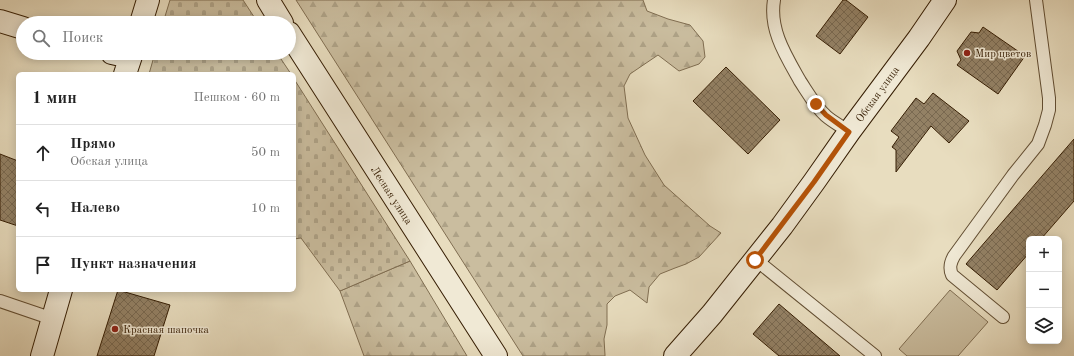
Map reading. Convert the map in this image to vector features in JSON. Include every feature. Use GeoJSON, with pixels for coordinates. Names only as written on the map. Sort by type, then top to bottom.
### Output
{"type":"FeatureCollection","features":[{"type":"Feature","properties":{"kind":"street"},"geometry":{"type":"LineString","coordinates":[[143,16],[148,0]]}},
{"type":"Feature","properties":{"kind":"street"},"geometry":{"type":"LineString","coordinates":[[268,0],[278,16]]}},
{"type":"Feature","properties":{"kind":"street","name":"Обская улица"},"geometry":{"type":"LineString","coordinates":[[676,356],[755,260],[814,182],[945,0]]}},
{"type":"Feature","properties":{"kind":"street"},"geometry":{"type":"LineString","coordinates":[[0,21],[16,26]]}},
{"type":"Feature","properties":{"kind":"street","name":"Лесная улица"},"geometry":{"type":"LineString","coordinates":[[296,44],[496,356]]}},
{"type":"Feature","properties":{"kind":"street"},"geometry":{"type":"LineString","coordinates":[[42,356],[60,292]]}},
{"type":"Feature","properties":{"kind":"lane"},"geometry":{"type":"LineString","coordinates":[[774,0],[774,22],[779,40],[786,56],[816,104],[826,115],[849,132]]}},
{"type":"Feature","properties":{"kind":"lane"},"geometry":{"type":"LineString","coordinates":[[1003,318],[952,275],[950,265],[954,256],[1013,175],[1038,144],[1045,125],[1049,98],[1036,0]]}},
{"type":"Feature","properties":{"kind":"lane"},"geometry":{"type":"LineString","coordinates":[[755,260],[875,356]]}},
{"type":"Feature","properties":{"kind":"lane"},"geometry":{"type":"LineString","coordinates":[[0,301],[53,319]]}},
{"type":"Feature","properties":{"kind":"green space"},"geometry":{"type":"Polygon","coordinates":[[[170,0],[243,0],[253,16],[165,16],[170,0]]]}},
{"type":"Feature","properties":{"kind":"green space"},"geometry":{"type":"Polygon","coordinates":[[[296,0],[643,0],[647,11],[690,25],[703,41],[705,57],[699,64],[679,71],[658,55],[630,74],[624,86],[628,118],[645,155],[664,185],[710,226],[721,233],[699,257],[686,264],[660,274],[649,287],[647,303],[630,290],[615,296],[607,304],[607,325],[604,339],[605,356],[523,356],[296,0]]]}},
{"type":"Feature","properties":{"kind":"green space"},"geometry":{"type":"Polygon","coordinates":[[[153,60],[282,60],[290,72],[150,72],[153,60]]]}},
{"type":"Feature","properties":{"kind":"green space"},"geometry":{"type":"Polygon","coordinates":[[[296,82],[410,261],[340,291],[301,238],[296,239],[296,82]]]}},
{"type":"Feature","properties":{"kind":"green space"},"geometry":{"type":"Polygon","coordinates":[[[410,261],[467,356],[364,356],[340,291],[410,261]]]}},
{"type":"Feature","properties":{"kind":"green space"},"geometry":{"type":"Polygon","coordinates":[[[950,290],[988,322],[958,356],[907,356],[899,349],[950,290]]]}},
{"type":"Feature","properties":{"kind":"building"},"geometry":{"type":"Polygon","coordinates":[[[843,0],[846,0],[868,17],[840,54],[816,36],[843,0]]]}},
{"type":"Feature","properties":{"kind":"building"},"geometry":{"type":"Polygon","coordinates":[[[983,27],[1025,56],[998,94],[957,65],[961,60],[957,51],[971,32],[979,33],[983,27]]]}},
{"type":"Feature","properties":{"kind":"building"},"geometry":{"type":"Polygon","coordinates":[[[726,67],[780,120],[748,154],[693,101],[726,67]]]}},
{"type":"Feature","properties":{"kind":"building"},"geometry":{"type":"Polygon","coordinates":[[[933,93],[969,121],[949,143],[931,126],[896,172],[896,150],[892,147],[899,137],[891,131],[916,98],[924,104],[933,93]]]}},
{"type":"Feature","properties":{"kind":"building"},"geometry":{"type":"Polygon","coordinates":[[[1074,139],[1074,201],[1044,236],[1026,236],[1026,256],[997,290],[966,264],[1074,139]]]}},
{"type":"Feature","properties":{"kind":"building"},"geometry":{"type":"Polygon","coordinates":[[[0,154],[16,160],[16,225],[0,220],[0,154]]]}},
{"type":"Feature","properties":{"kind":"building"},"geometry":{"type":"Polygon","coordinates":[[[117,292],[125,292],[170,305],[154,356],[97,356],[117,292]]]}},
{"type":"Feature","properties":{"kind":"building"},"geometry":{"type":"Polygon","coordinates":[[[779,304],[840,356],[779,356],[753,334],[779,304]]]}},
{"type":"Feature","properties":{"kind":"place","name":"Мир цветов"},"geometry":{"type":"Point","coordinates":[967,53]}},
{"type":"Feature","properties":{"kind":"place","name":"Красная шапочка"},"geometry":{"type":"Point","coordinates":[115,329]}},
{"type":"Feature","properties":{"kind":"route"},"geometry":{"type":"LineString","coordinates":[[755,260],[782,226],[849,132],[826,115],[816,104]]}}]}
